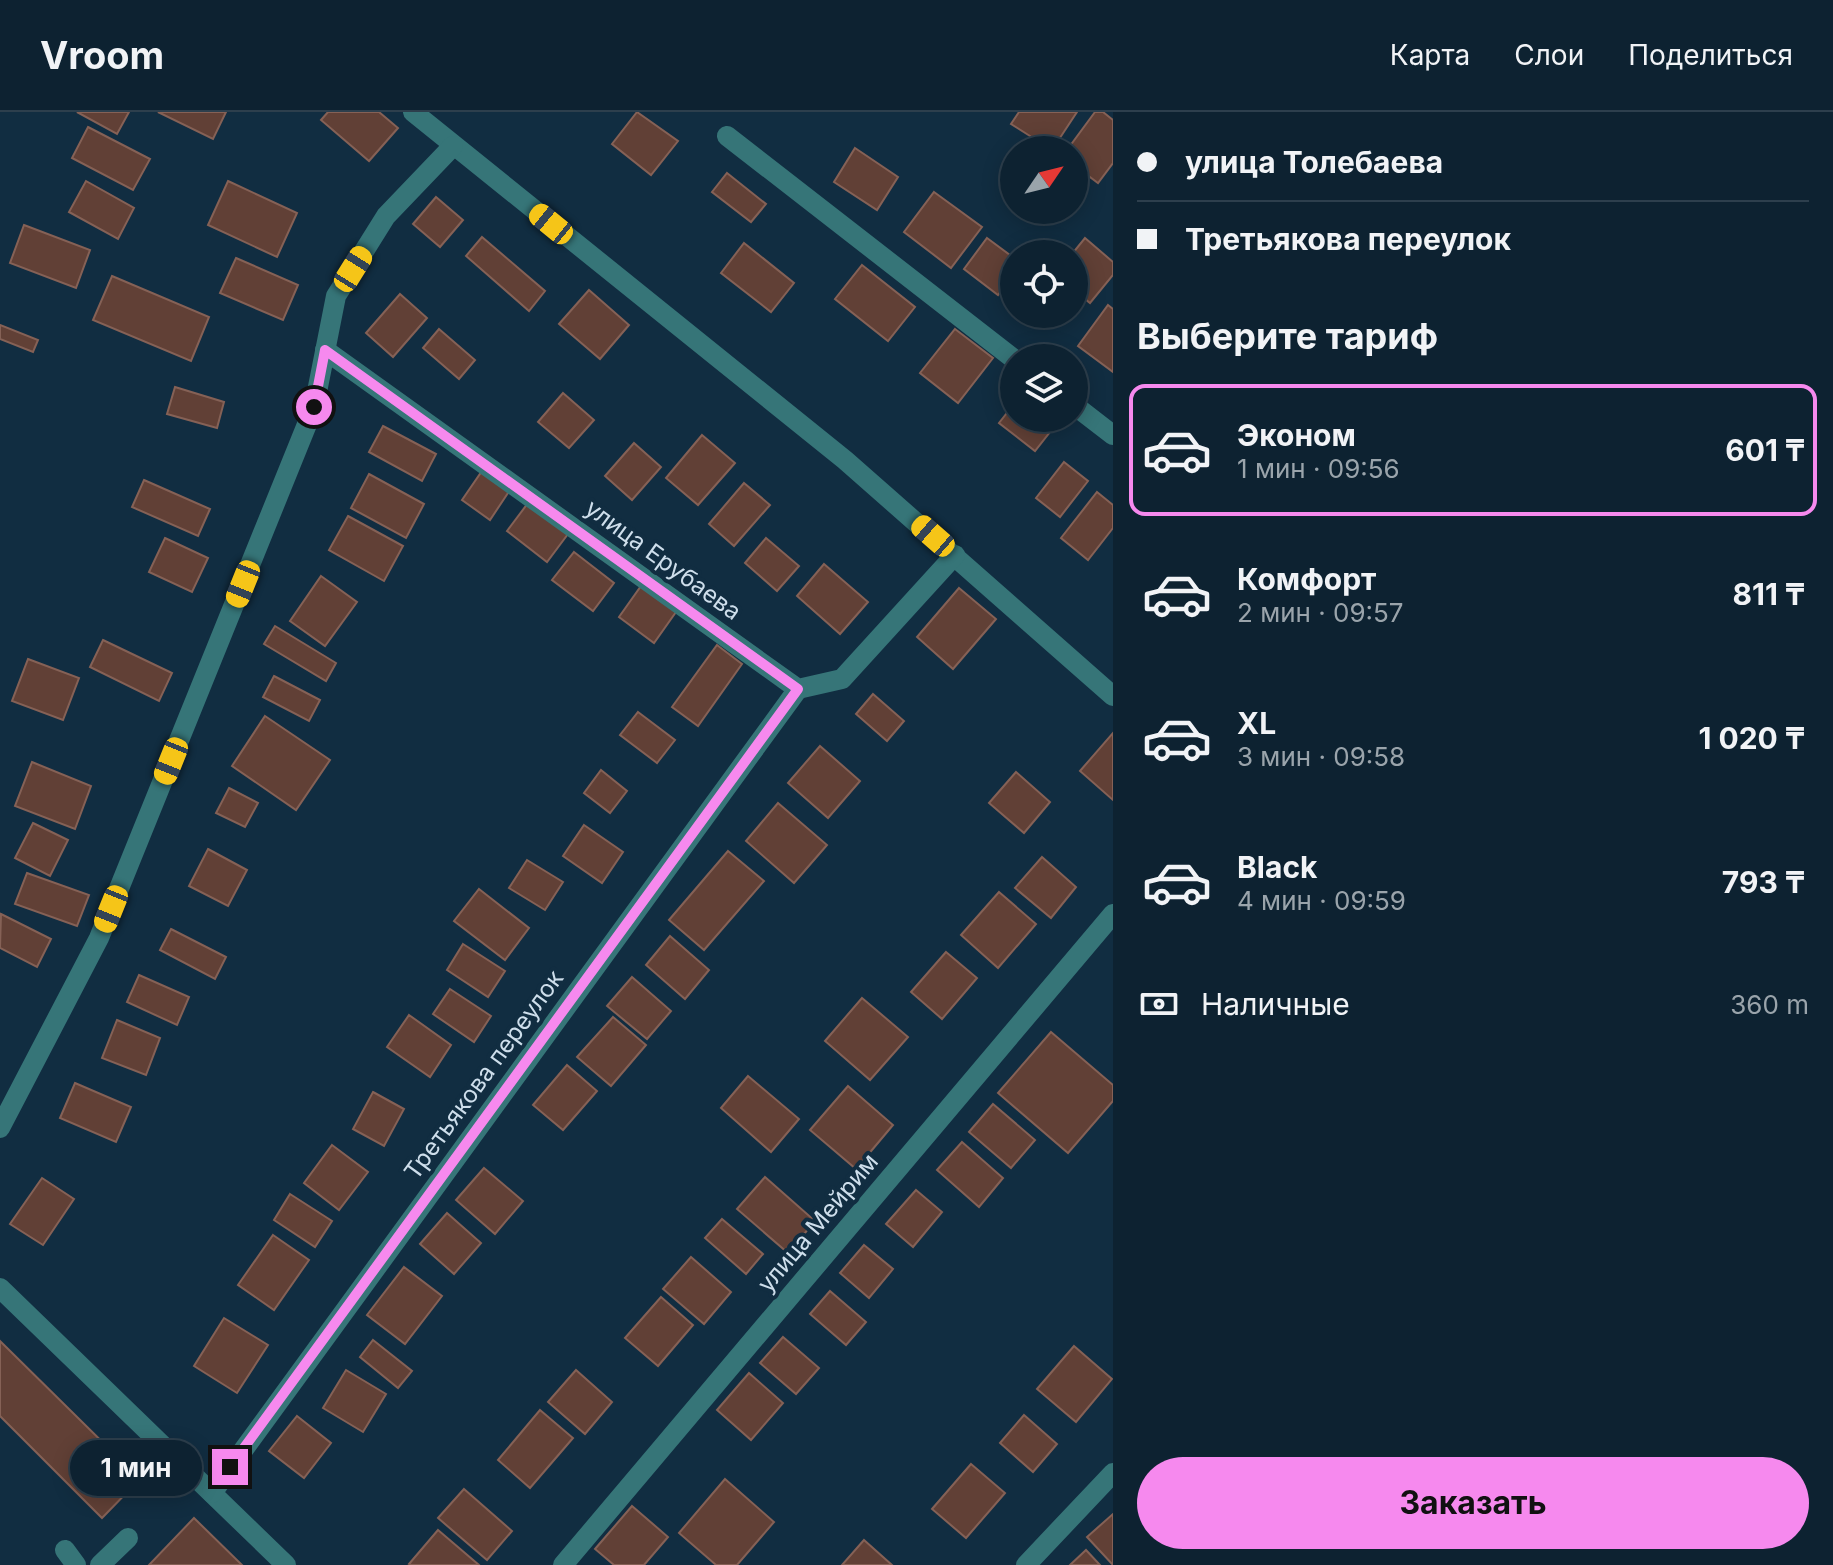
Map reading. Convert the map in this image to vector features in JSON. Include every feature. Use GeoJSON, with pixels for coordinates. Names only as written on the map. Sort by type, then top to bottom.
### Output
{"type":"FeatureCollection","features":[{"type":"Feature","properties":{"kind":"street"},"geometry":{"type":"LineString","coordinates":[[413,112],[845,460],[1113,696]]}},
{"type":"Feature","properties":{"kind":"street"},"geometry":{"type":"LineString","coordinates":[[727,136],[1000,348]]}},
{"type":"Feature","properties":{"kind":"street"},"geometry":{"type":"LineString","coordinates":[[0,1128],[99,938],[314,407],[336,296],[386,216],[453,146]]}},
{"type":"Feature","properties":{"kind":"street","name":"улица Ерубаева"},"geometry":{"type":"LineString","coordinates":[[325,350],[798,689]]}},
{"type":"Feature","properties":{"kind":"street"},"geometry":{"type":"LineString","coordinates":[[1088,416],[1113,435]]}},
{"type":"Feature","properties":{"kind":"street"},"geometry":{"type":"LineString","coordinates":[[798,689],[842,679],[955,555]]}},
{"type":"Feature","properties":{"kind":"street","name":"Третьякова переулок"},"geometry":{"type":"LineString","coordinates":[[212,1493],[798,689]]}},
{"type":"Feature","properties":{"kind":"street","name":"улица Мейрим"},"geometry":{"type":"LineString","coordinates":[[563,1565],[1113,914]]}},
{"type":"Feature","properties":{"kind":"street"},"geometry":{"type":"LineString","coordinates":[[0,1288],[286,1565]]}},
{"type":"Feature","properties":{"kind":"street"},"geometry":{"type":"LineString","coordinates":[[1026,1565],[1113,1473]]}},
{"type":"Feature","properties":{"kind":"street"},"geometry":{"type":"LineString","coordinates":[[100,1565],[128,1538]]}},
{"type":"Feature","properties":{"kind":"building"},"geometry":{"type":"Polygon","coordinates":[[[77,112],[129,112],[117,134],[77,112]]]}},
{"type":"Feature","properties":{"kind":"building"},"geometry":{"type":"Polygon","coordinates":[[[158,112],[226,112],[213,139],[158,112]]]}},
{"type":"Feature","properties":{"kind":"building"},"geometry":{"type":"Polygon","coordinates":[[[328,112],[379,112],[398,128],[369,161],[321,120],[328,112]]]}},
{"type":"Feature","properties":{"kind":"building"},"geometry":{"type":"Polygon","coordinates":[[[637,112],[678,141],[651,175],[612,144],[637,112]]]}},
{"type":"Feature","properties":{"kind":"building"},"geometry":{"type":"Polygon","coordinates":[[[1019,112],[1077,112],[1061,136],[1030,136],[1011,124],[1019,112]]]}},
{"type":"Feature","properties":{"kind":"building"},"geometry":{"type":"Polygon","coordinates":[[[1095,112],[1103,112],[1113,120],[1113,163],[1098,183],[1088,176],[1088,136],[1077,136],[1095,112]]]}},
{"type":"Feature","properties":{"kind":"building"},"geometry":{"type":"Polygon","coordinates":[[[88,127],[150,159],[133,190],[72,158],[88,127]]]}},
{"type":"Feature","properties":{"kind":"building"},"geometry":{"type":"Polygon","coordinates":[[[855,148],[898,177],[877,210],[834,182],[855,148]]]}},
{"type":"Feature","properties":{"kind":"building"},"geometry":{"type":"Polygon","coordinates":[[[727,173],[766,204],[751,222],[712,192],[727,173]]]}},
{"type":"Feature","properties":{"kind":"building"},"geometry":{"type":"Polygon","coordinates":[[[86,181],[134,208],[118,239],[69,212],[86,181]]]}},
{"type":"Feature","properties":{"kind":"building"},"geometry":{"type":"Polygon","coordinates":[[[228,181],[297,213],[277,257],[208,225],[228,181]]]}},
{"type":"Feature","properties":{"kind":"building"},"geometry":{"type":"Polygon","coordinates":[[[934,192],[982,227],[951,268],[904,232],[934,192]]]}},
{"type":"Feature","properties":{"kind":"building"},"geometry":{"type":"Polygon","coordinates":[[[436,197],[463,220],[440,247],[413,224],[436,197]]]}},
{"type":"Feature","properties":{"kind":"building"},"geometry":{"type":"Polygon","coordinates":[[[24,225],[90,250],[76,288],[10,263],[24,225]]]}},
{"type":"Feature","properties":{"kind":"building"},"geometry":{"type":"Polygon","coordinates":[[[482,237],[545,291],[529,311],[466,256],[482,237]]]}},
{"type":"Feature","properties":{"kind":"building"},"geometry":{"type":"Polygon","coordinates":[[[987,238],[1000,248],[1000,292],[998,295],[964,269],[987,238]]]}},
{"type":"Feature","properties":{"kind":"building"},"geometry":{"type":"Polygon","coordinates":[[[1088,241],[1113,262],[1113,275],[1090,303],[1088,241]]]}},
{"type":"Feature","properties":{"kind":"building"},"geometry":{"type":"Polygon","coordinates":[[[744,243],[794,283],[771,312],[721,273],[744,243]]]}},
{"type":"Feature","properties":{"kind":"building"},"geometry":{"type":"Polygon","coordinates":[[[236,258],[298,285],[283,320],[220,293],[236,258]]]}},
{"type":"Feature","properties":{"kind":"building"},"geometry":{"type":"Polygon","coordinates":[[[862,265],[915,307],[888,341],[835,299],[862,265]]]}},
{"type":"Feature","properties":{"kind":"building"},"geometry":{"type":"Polygon","coordinates":[[[112,276],[209,317],[191,361],[93,320],[112,276]]]}},
{"type":"Feature","properties":{"kind":"building"},"geometry":{"type":"Polygon","coordinates":[[[589,290],[629,325],[600,359],[559,324],[589,290]]]}},
{"type":"Feature","properties":{"kind":"building"},"geometry":{"type":"Polygon","coordinates":[[[400,294],[427,318],[393,357],[366,333],[400,294]]]}},
{"type":"Feature","properties":{"kind":"building"},"geometry":{"type":"Polygon","coordinates":[[[1108,305],[1113,309],[1113,372],[1088,353],[1088,344],[1079,344],[1108,305]]]}},
{"type":"Feature","properties":{"kind":"building"},"geometry":{"type":"Polygon","coordinates":[[[0,325],[38,340],[33,352],[0,339],[0,325]]]}},
{"type":"Feature","properties":{"kind":"building"},"geometry":{"type":"Polygon","coordinates":[[[439,329],[475,360],[459,379],[423,348],[439,329]]]}},
{"type":"Feature","properties":{"kind":"building"},"geometry":{"type":"Polygon","coordinates":[[[955,329],[993,358],[958,403],[920,373],[955,329]]]}},
{"type":"Feature","properties":{"kind":"building"},"geometry":{"type":"Polygon","coordinates":[[[175,387],[224,402],[217,428],[167,414],[175,387]]]}},
{"type":"Feature","properties":{"kind":"building"},"geometry":{"type":"Polygon","coordinates":[[[563,393],[594,420],[569,448],[538,422],[563,393]]]}},
{"type":"Feature","properties":{"kind":"building"},"geometry":{"type":"Polygon","coordinates":[[[383,426],[436,454],[422,481],[369,452],[383,426]]]}},
{"type":"Feature","properties":{"kind":"building"},"geometry":{"type":"Polygon","coordinates":[[[1011,432],[1050,432],[1035,451],[1011,432]]]}},
{"type":"Feature","properties":{"kind":"building"},"geometry":{"type":"Polygon","coordinates":[[[702,435],[735,463],[698,505],[666,478],[702,435]]]}},
{"type":"Feature","properties":{"kind":"building"},"geometry":{"type":"Polygon","coordinates":[[[634,443],[661,467],[632,500],[605,476],[634,443]]]}},
{"type":"Feature","properties":{"kind":"building"},"geometry":{"type":"Polygon","coordinates":[[[1064,462],[1088,481],[1060,517],[1036,498],[1064,462]]]}},
{"type":"Feature","properties":{"kind":"building"},"geometry":{"type":"Polygon","coordinates":[[[482,471],[510,490],[490,520],[462,500],[482,471]]]}},
{"type":"Feature","properties":{"kind":"building"},"geometry":{"type":"Polygon","coordinates":[[[369,474],[424,504],[406,538],[351,508],[369,474]]]}},
{"type":"Feature","properties":{"kind":"building"},"geometry":{"type":"Polygon","coordinates":[[[144,480],[210,509],[198,536],[132,507],[144,480]]]}},
{"type":"Feature","properties":{"kind":"building"},"geometry":{"type":"Polygon","coordinates":[[[744,483],[770,505],[734,546],[709,524],[744,483]]]}},
{"type":"Feature","properties":{"kind":"building"},"geometry":{"type":"Polygon","coordinates":[[[1097,492],[1113,505],[1113,528],[1088,560],[1061,538],[1097,492]]]}},
{"type":"Feature","properties":{"kind":"building"},"geometry":{"type":"Polygon","coordinates":[[[528,503],[568,534],[547,562],[507,531],[528,503]]]}},
{"type":"Feature","properties":{"kind":"building"},"geometry":{"type":"Polygon","coordinates":[[[348,516],[403,546],[384,581],[329,550],[348,516]]]}},
{"type":"Feature","properties":{"kind":"building"},"geometry":{"type":"Polygon","coordinates":[[[165,538],[208,558],[192,592],[149,572],[165,538]]]}},
{"type":"Feature","properties":{"kind":"building"},"geometry":{"type":"Polygon","coordinates":[[[766,538],[799,566],[777,591],[745,563],[766,538]]]}},
{"type":"Feature","properties":{"kind":"building"},"geometry":{"type":"Polygon","coordinates":[[[574,552],[614,583],[593,611],[552,580],[574,552]]]}},
{"type":"Feature","properties":{"kind":"building"},"geometry":{"type":"Polygon","coordinates":[[[824,564],[868,602],[840,634],[797,596],[824,564]]]}},
{"type":"Feature","properties":{"kind":"building"},"geometry":{"type":"Polygon","coordinates":[[[321,576],[357,602],[325,646],[290,621],[321,576]]]}},
{"type":"Feature","properties":{"kind":"building"},"geometry":{"type":"Polygon","coordinates":[[[641,586],[676,612],[654,643],[619,617],[641,586]]]}},
{"type":"Feature","properties":{"kind":"building"},"geometry":{"type":"Polygon","coordinates":[[[959,588],[996,619],[953,669],[917,637],[959,588]]]}},
{"type":"Feature","properties":{"kind":"building"},"geometry":{"type":"Polygon","coordinates":[[[275,626],[336,663],[326,681],[264,644],[275,626]]]}},
{"type":"Feature","properties":{"kind":"building"},"geometry":{"type":"Polygon","coordinates":[[[103,640],[172,673],[159,701],[90,667],[103,640]]]}},
{"type":"Feature","properties":{"kind":"building"},"geometry":{"type":"Polygon","coordinates":[[[717,645],[742,664],[698,726],[672,707],[717,645]]]}},
{"type":"Feature","properties":{"kind":"building"},"geometry":{"type":"Polygon","coordinates":[[[28,659],[79,678],[63,720],[12,701],[28,659]]]}},
{"type":"Feature","properties":{"kind":"building"},"geometry":{"type":"Polygon","coordinates":[[[274,676],[320,700],[309,721],[263,697],[274,676]]]}},
{"type":"Feature","properties":{"kind":"building"},"geometry":{"type":"Polygon","coordinates":[[[873,694],[904,721],[887,741],[856,714],[873,694]]]}},
{"type":"Feature","properties":{"kind":"building"},"geometry":{"type":"Polygon","coordinates":[[[638,712],[675,740],[657,763],[620,735],[638,712]]]}},
{"type":"Feature","properties":{"kind":"building"},"geometry":{"type":"Polygon","coordinates":[[[265,716],[330,760],[296,810],[232,766],[265,716]]]}},
{"type":"Feature","properties":{"kind":"building"},"geometry":{"type":"Polygon","coordinates":[[[1113,733],[1113,800],[1080,771],[1113,733]]]}},
{"type":"Feature","properties":{"kind":"building"},"geometry":{"type":"Polygon","coordinates":[[[820,746],[860,781],[828,818],[788,783],[820,746]]]}},
{"type":"Feature","properties":{"kind":"building"},"geometry":{"type":"Polygon","coordinates":[[[32,762],[91,786],[75,829],[15,806],[32,762]]]}},
{"type":"Feature","properties":{"kind":"building"},"geometry":{"type":"Polygon","coordinates":[[[601,770],[627,791],[610,813],[584,793],[601,770]]]}},
{"type":"Feature","properties":{"kind":"building"},"geometry":{"type":"Polygon","coordinates":[[[1016,772],[1050,802],[1024,833],[989,803],[1016,772]]]}},
{"type":"Feature","properties":{"kind":"building"},"geometry":{"type":"Polygon","coordinates":[[[229,788],[258,803],[245,827],[216,813],[229,788]]]}},
{"type":"Feature","properties":{"kind":"building"},"geometry":{"type":"Polygon","coordinates":[[[778,803],[827,845],[794,883],[746,841],[778,803]]]}},
{"type":"Feature","properties":{"kind":"building"},"geometry":{"type":"Polygon","coordinates":[[[33,823],[68,840],[50,876],[15,858],[33,823]]]}},
{"type":"Feature","properties":{"kind":"building"},"geometry":{"type":"Polygon","coordinates":[[[584,825],[623,852],[602,883],[563,856],[584,825]]]}},
{"type":"Feature","properties":{"kind":"building"},"geometry":{"type":"Polygon","coordinates":[[[208,849],[247,870],[228,906],[189,886],[208,849]]]}},
{"type":"Feature","properties":{"kind":"building"},"geometry":{"type":"Polygon","coordinates":[[[728,851],[764,881],[704,950],[669,920],[728,851]]]}},
{"type":"Feature","properties":{"kind":"building"},"geometry":{"type":"Polygon","coordinates":[[[1042,857],[1076,887],[1051,918],[1015,888],[1042,857]]]}},
{"type":"Feature","properties":{"kind":"building"},"geometry":{"type":"Polygon","coordinates":[[[527,860],[563,882],[545,910],[509,888],[527,860]]]}},
{"type":"Feature","properties":{"kind":"building"},"geometry":{"type":"Polygon","coordinates":[[[27,873],[89,895],[77,926],[15,904],[27,873]]]}},
{"type":"Feature","properties":{"kind":"building"},"geometry":{"type":"Polygon","coordinates":[[[479,889],[529,928],[505,960],[454,921],[479,889]]]}},
{"type":"Feature","properties":{"kind":"building"},"geometry":{"type":"Polygon","coordinates":[[[999,892],[1036,924],[998,968],[961,935],[999,892]]]}},
{"type":"Feature","properties":{"kind":"building"},"geometry":{"type":"Polygon","coordinates":[[[1,914],[51,939],[37,967],[0,948],[1,914]]]}},
{"type":"Feature","properties":{"kind":"building"},"geometry":{"type":"Polygon","coordinates":[[[171,929],[226,957],[215,979],[160,950],[171,929]]]}},
{"type":"Feature","properties":{"kind":"building"},"geometry":{"type":"Polygon","coordinates":[[[670,936],[709,970],[685,999],[646,965],[670,936]]]}},
{"type":"Feature","properties":{"kind":"building"},"geometry":{"type":"Polygon","coordinates":[[[463,944],[505,971],[488,997],[447,970],[463,944]]]}},
{"type":"Feature","properties":{"kind":"building"},"geometry":{"type":"Polygon","coordinates":[[[946,952],[977,978],[942,1019],[911,992],[946,952]]]}},
{"type":"Feature","properties":{"kind":"building"},"geometry":{"type":"Polygon","coordinates":[[[139,975],[189,997],[177,1025],[127,1002],[139,975]]]}},
{"type":"Feature","properties":{"kind":"building"},"geometry":{"type":"Polygon","coordinates":[[[632,977],[671,1011],[647,1039],[607,1006],[632,977]]]}},
{"type":"Feature","properties":{"kind":"building"},"geometry":{"type":"Polygon","coordinates":[[[450,989],[491,1016],[474,1042],[433,1014],[450,989]]]}},
{"type":"Feature","properties":{"kind":"building"},"geometry":{"type":"Polygon","coordinates":[[[862,998],[908,1037],[870,1080],[825,1041],[862,998]]]}},
{"type":"Feature","properties":{"kind":"building"},"geometry":{"type":"Polygon","coordinates":[[[409,1015],[451,1045],[430,1077],[387,1047],[409,1015]]]}},
{"type":"Feature","properties":{"kind":"building"},"geometry":{"type":"Polygon","coordinates":[[[613,1017],[646,1045],[611,1086],[577,1057],[613,1017]]]}},
{"type":"Feature","properties":{"kind":"building"},"geometry":{"type":"Polygon","coordinates":[[[117,1020],[160,1038],[146,1075],[102,1058],[117,1020]]]}},
{"type":"Feature","properties":{"kind":"building"},"geometry":{"type":"Polygon","coordinates":[[[1051,1032],[1113,1085],[1113,1101],[1068,1153],[998,1093],[1051,1032]]]}},
{"type":"Feature","properties":{"kind":"building"},"geometry":{"type":"Polygon","coordinates":[[[567,1065],[597,1091],[563,1130],[533,1105],[567,1065]]]}},
{"type":"Feature","properties":{"kind":"building"},"geometry":{"type":"Polygon","coordinates":[[[748,1076],[799,1119],[771,1152],[721,1108],[748,1076]]]}},
{"type":"Feature","properties":{"kind":"building"},"geometry":{"type":"Polygon","coordinates":[[[75,1083],[131,1107],[116,1142],[60,1118],[75,1083]]]}},
{"type":"Feature","properties":{"kind":"building"},"geometry":{"type":"Polygon","coordinates":[[[848,1086],[893,1125],[856,1169],[810,1130],[848,1086]]]}},
{"type":"Feature","properties":{"kind":"building"},"geometry":{"type":"Polygon","coordinates":[[[373,1092],[404,1109],[384,1146],[353,1129],[373,1092]]]}},
{"type":"Feature","properties":{"kind":"building"},"geometry":{"type":"Polygon","coordinates":[[[993,1104],[1035,1140],[1011,1168],[969,1132],[993,1104]]]}},
{"type":"Feature","properties":{"kind":"building"},"geometry":{"type":"Polygon","coordinates":[[[962,1142],[1003,1178],[979,1207],[937,1170],[962,1142]]]}},
{"type":"Feature","properties":{"kind":"building"},"geometry":{"type":"Polygon","coordinates":[[[332,1145],[368,1172],[339,1210],[304,1183],[332,1145]]]}},
{"type":"Feature","properties":{"kind":"building"},"geometry":{"type":"Polygon","coordinates":[[[484,1168],[523,1201],[495,1234],[456,1200],[484,1168]]]}},
{"type":"Feature","properties":{"kind":"building"},"geometry":{"type":"Polygon","coordinates":[[[765,1177],[815,1221],[788,1253],[737,1209],[765,1177]]]}},
{"type":"Feature","properties":{"kind":"building"},"geometry":{"type":"Polygon","coordinates":[[[42,1178],[74,1199],[43,1245],[10,1224],[42,1178]]]}},
{"type":"Feature","properties":{"kind":"building"},"geometry":{"type":"Polygon","coordinates":[[[916,1190],[942,1212],[913,1247],[886,1224],[916,1190]]]}},
{"type":"Feature","properties":{"kind":"building"},"geometry":{"type":"Polygon","coordinates":[[[290,1194],[332,1221],[315,1247],[274,1220],[290,1194]]]}},
{"type":"Feature","properties":{"kind":"building"},"geometry":{"type":"Polygon","coordinates":[[[447,1213],[481,1243],[454,1274],[420,1244],[447,1213]]]}},
{"type":"Feature","properties":{"kind":"building"},"geometry":{"type":"Polygon","coordinates":[[[722,1219],[763,1254],[746,1274],[705,1238],[722,1219]]]}},
{"type":"Feature","properties":{"kind":"building"},"geometry":{"type":"Polygon","coordinates":[[[273,1235],[309,1260],[274,1310],[238,1285],[273,1235]]]}},
{"type":"Feature","properties":{"kind":"building"},"geometry":{"type":"Polygon","coordinates":[[[864,1245],[893,1269],[869,1298],[840,1273],[864,1245]]]}},
{"type":"Feature","properties":{"kind":"building"},"geometry":{"type":"Polygon","coordinates":[[[691,1257],[731,1292],[704,1324],[663,1289],[691,1257]]]}},
{"type":"Feature","properties":{"kind":"building"},"geometry":{"type":"Polygon","coordinates":[[[404,1267],[442,1296],[405,1344],[367,1315],[404,1267]]]}},
{"type":"Feature","properties":{"kind":"building"},"geometry":{"type":"Polygon","coordinates":[[[830,1291],[866,1322],[846,1345],[810,1314],[830,1291]]]}},
{"type":"Feature","properties":{"kind":"building"},"geometry":{"type":"Polygon","coordinates":[[[661,1297],[693,1325],[658,1366],[625,1338],[661,1297]]]}},
{"type":"Feature","properties":{"kind":"building"},"geometry":{"type":"Polygon","coordinates":[[[224,1318],[268,1345],[237,1393],[194,1366],[224,1318]]]}},
{"type":"Feature","properties":{"kind":"building"},"geometry":{"type":"Polygon","coordinates":[[[783,1337],[819,1368],[796,1394],[760,1363],[783,1337]]]}},
{"type":"Feature","properties":{"kind":"building"},"geometry":{"type":"Polygon","coordinates":[[[373,1340],[412,1371],[398,1388],[360,1357],[373,1340]]]}},
{"type":"Feature","properties":{"kind":"building"},"geometry":{"type":"Polygon","coordinates":[[[0,1341],[140,1479],[102,1518],[0,1416],[0,1341]]]}},
{"type":"Feature","properties":{"kind":"building"},"geometry":{"type":"Polygon","coordinates":[[[1074,1346],[1112,1379],[1076,1422],[1037,1389],[1074,1346]]]}},
{"type":"Feature","properties":{"kind":"building"},"geometry":{"type":"Polygon","coordinates":[[[346,1370],[386,1394],[363,1432],[323,1408],[346,1370]]]}},
{"type":"Feature","properties":{"kind":"building"},"geometry":{"type":"Polygon","coordinates":[[[576,1370],[612,1402],[585,1434],[548,1402],[576,1370]]]}},
{"type":"Feature","properties":{"kind":"building"},"geometry":{"type":"Polygon","coordinates":[[[749,1373],[783,1403],[751,1440],[717,1410],[749,1373]]]}},
{"type":"Feature","properties":{"kind":"building"},"geometry":{"type":"Polygon","coordinates":[[[540,1410],[573,1438],[530,1488],[498,1460],[540,1410]]]}},
{"type":"Feature","properties":{"kind":"building"},"geometry":{"type":"Polygon","coordinates":[[[1024,1415],[1057,1444],[1033,1472],[1000,1443],[1024,1415]]]}},
{"type":"Feature","properties":{"kind":"building"},"geometry":{"type":"Polygon","coordinates":[[[297,1416],[331,1443],[304,1478],[269,1451],[297,1416]]]}},
{"type":"Feature","properties":{"kind":"building"},"geometry":{"type":"Polygon","coordinates":[[[971,1464],[1005,1493],[966,1538],[932,1509],[971,1464]]]}},
{"type":"Feature","properties":{"kind":"building"},"geometry":{"type":"Polygon","coordinates":[[[725,1479],[774,1522],[737,1565],[716,1565],[679,1533],[725,1479]]]}},
{"type":"Feature","properties":{"kind":"building"},"geometry":{"type":"Polygon","coordinates":[[[464,1489],[512,1531],[487,1560],[438,1518],[464,1489]]]}},
{"type":"Feature","properties":{"kind":"building"},"geometry":{"type":"Polygon","coordinates":[[[632,1506],[668,1537],[644,1565],[614,1565],[595,1549],[632,1506]]]}},
{"type":"Feature","properties":{"kind":"building"},"geometry":{"type":"Polygon","coordinates":[[[1113,1514],[1113,1565],[1087,1537],[1113,1514]]]}},
{"type":"Feature","properties":{"kind":"building"},"geometry":{"type":"Polygon","coordinates":[[[194,1518],[242,1565],[149,1565],[194,1518]]]}},
{"type":"Feature","properties":{"kind":"building"},"geometry":{"type":"Polygon","coordinates":[[[438,1530],[479,1565],[409,1564],[438,1530]]]}},
{"type":"Feature","properties":{"kind":"building"},"geometry":{"type":"Polygon","coordinates":[[[864,1540],[892,1565],[842,1565],[864,1540]]]}},
{"type":"Feature","properties":{"kind":"building"},"geometry":{"type":"Polygon","coordinates":[[[1086,1550],[1100,1565],[1070,1565],[1086,1550]]]}},
{"type":"Feature","properties":{"kind":"route"},"geometry":{"type":"LineString","coordinates":[[230,1467],[798,689],[325,350],[314,407]]}}]}
